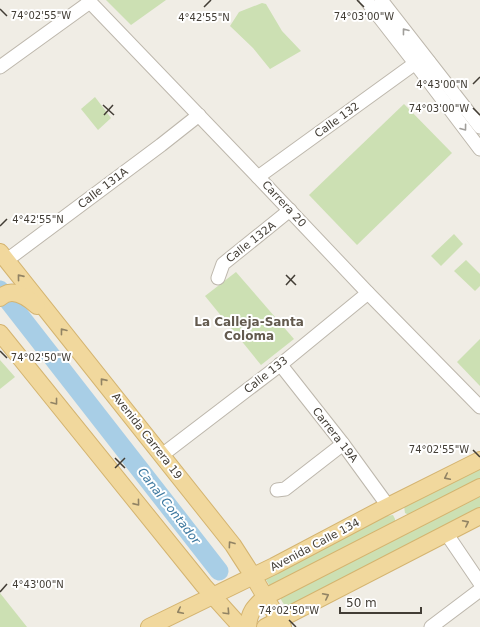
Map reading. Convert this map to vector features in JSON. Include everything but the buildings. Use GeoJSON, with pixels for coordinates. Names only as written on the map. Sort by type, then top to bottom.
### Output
{"type":"FeatureCollection","features":[{"type":"Feature","properties":{"kind":"main road","name":"Avenida Carrera 19"},"geometry":{"type":"LineString","coordinates":[[3,256],[233,545],[265,597],[275,625]]}},
{"type":"Feature","properties":{"kind":"main road"},"geometry":{"type":"LineString","coordinates":[[0,298],[8,293],[18,293],[52,316]]}},
{"type":"Feature","properties":{"kind":"main road"},"geometry":{"type":"LineString","coordinates":[[0,326],[15,351]]}},
{"type":"Feature","properties":{"kind":"main road"},"geometry":{"type":"LineString","coordinates":[[0,333],[212,596],[241,627]]}},
{"type":"Feature","properties":{"kind":"main road","name":"Avenida Calle 134"},"geometry":{"type":"LineString","coordinates":[[149,627],[274,566],[387,506],[480,460]]}},
{"type":"Feature","properties":{"kind":"main road"},"geometry":{"type":"LineString","coordinates":[[248,627],[249,615],[265,597],[480,486]]}},
{"type":"Feature","properties":{"kind":"main road"},"geometry":{"type":"LineString","coordinates":[[387,506],[409,523]]}},
{"type":"Feature","properties":{"kind":"main road"},"geometry":{"type":"LineString","coordinates":[[275,625],[480,516]]}},
{"type":"Feature","properties":{"kind":"street"},"geometry":{"type":"LineString","coordinates":[[366,0],[480,149]]}},
{"type":"Feature","properties":{"kind":"street"},"geometry":{"type":"LineString","coordinates":[[381,0],[480,127]]}},
{"type":"Feature","properties":{"kind":"street"},"geometry":{"type":"LineString","coordinates":[[0,67],[89,1]]}},
{"type":"Feature","properties":{"kind":"street","name":"Carrera 20"},"geometry":{"type":"LineString","coordinates":[[89,1],[368,293],[480,407]]}},
{"type":"Feature","properties":{"kind":"street"},"geometry":{"type":"LineString","coordinates":[[415,63],[429,62]]}},
{"type":"Feature","properties":{"kind":"street","name":"Calle 132"},"geometry":{"type":"LineString","coordinates":[[258,177],[415,63]]}},
{"type":"Feature","properties":{"kind":"street","name":"Calle 131A"},"geometry":{"type":"LineString","coordinates":[[3,256],[161,145],[199,115]]}},
{"type":"Feature","properties":{"kind":"street","name":"Calle 132A"},"geometry":{"type":"LineString","coordinates":[[218,278],[223,264],[290,210]]}},
{"type":"Feature","properties":{"kind":"street","name":"Calle 133"},"geometry":{"type":"LineString","coordinates":[[162,455],[280,364],[368,293]]}},
{"type":"Feature","properties":{"kind":"street","name":"Carrera 19A"},"geometry":{"type":"LineString","coordinates":[[280,364],[343,444],[387,506]]}},
{"type":"Feature","properties":{"kind":"street"},"geometry":{"type":"LineString","coordinates":[[277,490],[285,489],[343,444]]}},
{"type":"Feature","properties":{"kind":"street"},"geometry":{"type":"LineString","coordinates":[[446,533],[480,583]]}},
{"type":"Feature","properties":{"kind":"street"},"geometry":{"type":"LineString","coordinates":[[431,627],[480,590]]}},
{"type":"Feature","properties":{"kind":"green space"},"geometry":{"type":"Polygon","coordinates":[[[106,0],[166,0],[131,25],[106,0]]]}},
{"type":"Feature","properties":{"kind":"green space"},"geometry":{"type":"Polygon","coordinates":[[[262,3],[266,4],[282,31],[301,51],[270,69],[253,48],[230,26],[239,12],[262,3]]]}},
{"type":"Feature","properties":{"kind":"green space"},"geometry":{"type":"Polygon","coordinates":[[[95,97],[111,118],[98,130],[81,109],[95,97]]]}},
{"type":"Feature","properties":{"kind":"green space"},"geometry":{"type":"Polygon","coordinates":[[[404,104],[452,153],[357,245],[309,195],[404,104]]]}},
{"type":"Feature","properties":{"kind":"green space"},"geometry":{"type":"Polygon","coordinates":[[[454,234],[463,244],[441,266],[431,256],[454,234]]]}},
{"type":"Feature","properties":{"kind":"green space"},"geometry":{"type":"Polygon","coordinates":[[[466,260],[480,274],[480,286],[475,291],[454,271],[466,260]]]}},
{"type":"Feature","properties":{"kind":"green space"},"geometry":{"type":"Polygon","coordinates":[[[236,272],[294,339],[261,365],[205,296],[236,272]]]}},
{"type":"Feature","properties":{"kind":"green space"},"geometry":{"type":"Polygon","coordinates":[[[480,339],[480,386],[457,362],[480,339]]]}},
{"type":"Feature","properties":{"kind":"green space"},"geometry":{"type":"Polygon","coordinates":[[[0,360],[15,377],[0,389],[0,360]]]}},
{"type":"Feature","properties":{"kind":"green space"},"geometry":{"type":"Polygon","coordinates":[[[480,467],[480,482],[411,516],[405,513],[404,506],[480,467]]]}},
{"type":"Feature","properties":{"kind":"green space"},"geometry":{"type":"Polygon","coordinates":[[[480,496],[480,512],[288,611],[280,598],[480,496]]]}},
{"type":"Feature","properties":{"kind":"green space"},"geometry":{"type":"Polygon","coordinates":[[[393,515],[395,524],[271,588],[265,578],[386,516],[393,515]]]}},
{"type":"Feature","properties":{"kind":"green space"},"geometry":{"type":"Polygon","coordinates":[[[0,593],[27,627],[0,627],[0,593]]]}},
{"type":"Feature","properties":{"kind":"waterway","name":"Canal Contador"},"geometry":{"type":"LineString","coordinates":[[0,290],[219,571]]}},
{"type":"Feature","properties":{"kind":"district","name":"La Calleja-Santa Coloma"},"geometry":{"type":"Point","coordinates":[249,329]}}]}
